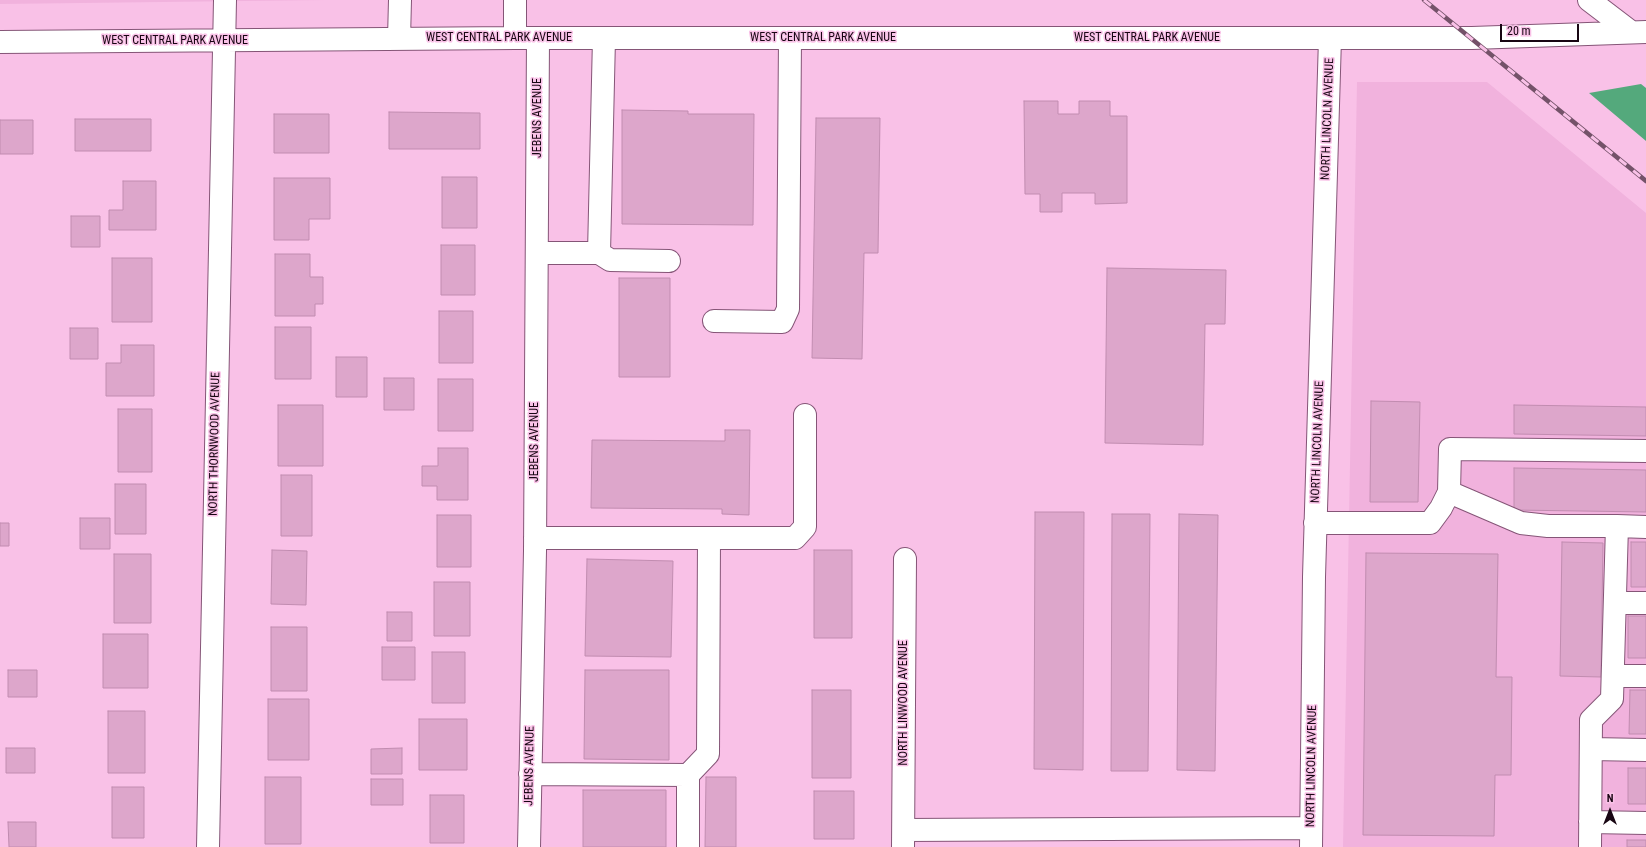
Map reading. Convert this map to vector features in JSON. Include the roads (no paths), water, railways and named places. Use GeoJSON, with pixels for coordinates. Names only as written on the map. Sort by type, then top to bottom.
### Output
{"type":"FeatureCollection","features":[{"type":"Feature","properties":{"kind":"street","name":"NORTH THORNWOOD AVENUE"},"geometry":{"type":"LineString","coordinates":[[208,847],[225,0]]}},
{"type":"Feature","properties":{"kind":"street"},"geometry":{"type":"LineString","coordinates":[[399,39],[400,0]]}},
{"type":"Feature","properties":{"kind":"street"},"geometry":{"type":"LineString","coordinates":[[515,0],[515,38]]}},
{"type":"Feature","properties":{"kind":"street"},"geometry":{"type":"LineString","coordinates":[[1589,0],[1639,32]]}},
{"type":"Feature","properties":{"kind":"street","name":"WEST CENTRAL PARK AVENUE"},"geometry":{"type":"LineString","coordinates":[[0,42],[515,38],[1472,38],[1639,32]]}},
{"type":"Feature","properties":{"kind":"street","name":"JEBENS AVENUE"},"geometry":{"type":"LineString","coordinates":[[529,847],[535,538],[538,38]]}},
{"type":"Feature","properties":{"kind":"street"},"geometry":{"type":"LineString","coordinates":[[600,253],[604,38]]}},
{"type":"Feature","properties":{"kind":"street"},"geometry":{"type":"LineString","coordinates":[[714,322],[782,322],[788,309],[790,38]]}},
{"type":"Feature","properties":{"kind":"street","name":"NORTH LINCOLN AVENUE"},"geometry":{"type":"LineString","coordinates":[[1311,837],[1315,523],[1330,38]]}},
{"type":"Feature","properties":{"kind":"street"},"geometry":{"type":"LineString","coordinates":[[537,253],[600,253],[610,260],[669,260]]}},
{"type":"Feature","properties":{"kind":"street"},"geometry":{"type":"LineString","coordinates":[[535,538],[795,538],[805,527],[805,415]]}},
{"type":"Feature","properties":{"kind":"street"},"geometry":{"type":"LineString","coordinates":[[1315,523],[1430,523],[1442,508],[1449,492],[1450,449],[1646,451]]}},
{"type":"Feature","properties":{"kind":"street"},"geometry":{"type":"LineString","coordinates":[[1449,492],[1521,523],[1548,526],[1646,527]]}},
{"type":"Feature","properties":{"kind":"street"},"geometry":{"type":"LineString","coordinates":[[1590,847],[1591,720],[1612,699],[1617,526]]}},
{"type":"Feature","properties":{"kind":"street"},"geometry":{"type":"LineString","coordinates":[[688,847],[688,775],[708,754],[709,538]]}},
{"type":"Feature","properties":{"kind":"street","name":"NORTH LINWOOD AVENUE"},"geometry":{"type":"LineString","coordinates":[[904,838],[905,559]]}},
{"type":"Feature","properties":{"kind":"street"},"geometry":{"type":"LineString","coordinates":[[1615,603],[1646,603]]}},
{"type":"Feature","properties":{"kind":"street"},"geometry":{"type":"LineString","coordinates":[[1613,676],[1646,676]]}},
{"type":"Feature","properties":{"kind":"street"},"geometry":{"type":"LineString","coordinates":[[1591,749],[1646,750]]}},
{"type":"Feature","properties":{"kind":"street"},"geometry":{"type":"LineString","coordinates":[[530,774],[688,775]]}},
{"type":"Feature","properties":{"kind":"street"},"geometry":{"type":"LineString","coordinates":[[1590,822],[1646,823]]}},
{"type":"Feature","properties":{"kind":"street"},"geometry":{"type":"LineString","coordinates":[[904,838],[1311,837]]}},
{"type":"Feature","properties":{"kind":"railway"},"geometry":{"type":"LineString","coordinates":[[1424,0],[1646,181]]}}]}
